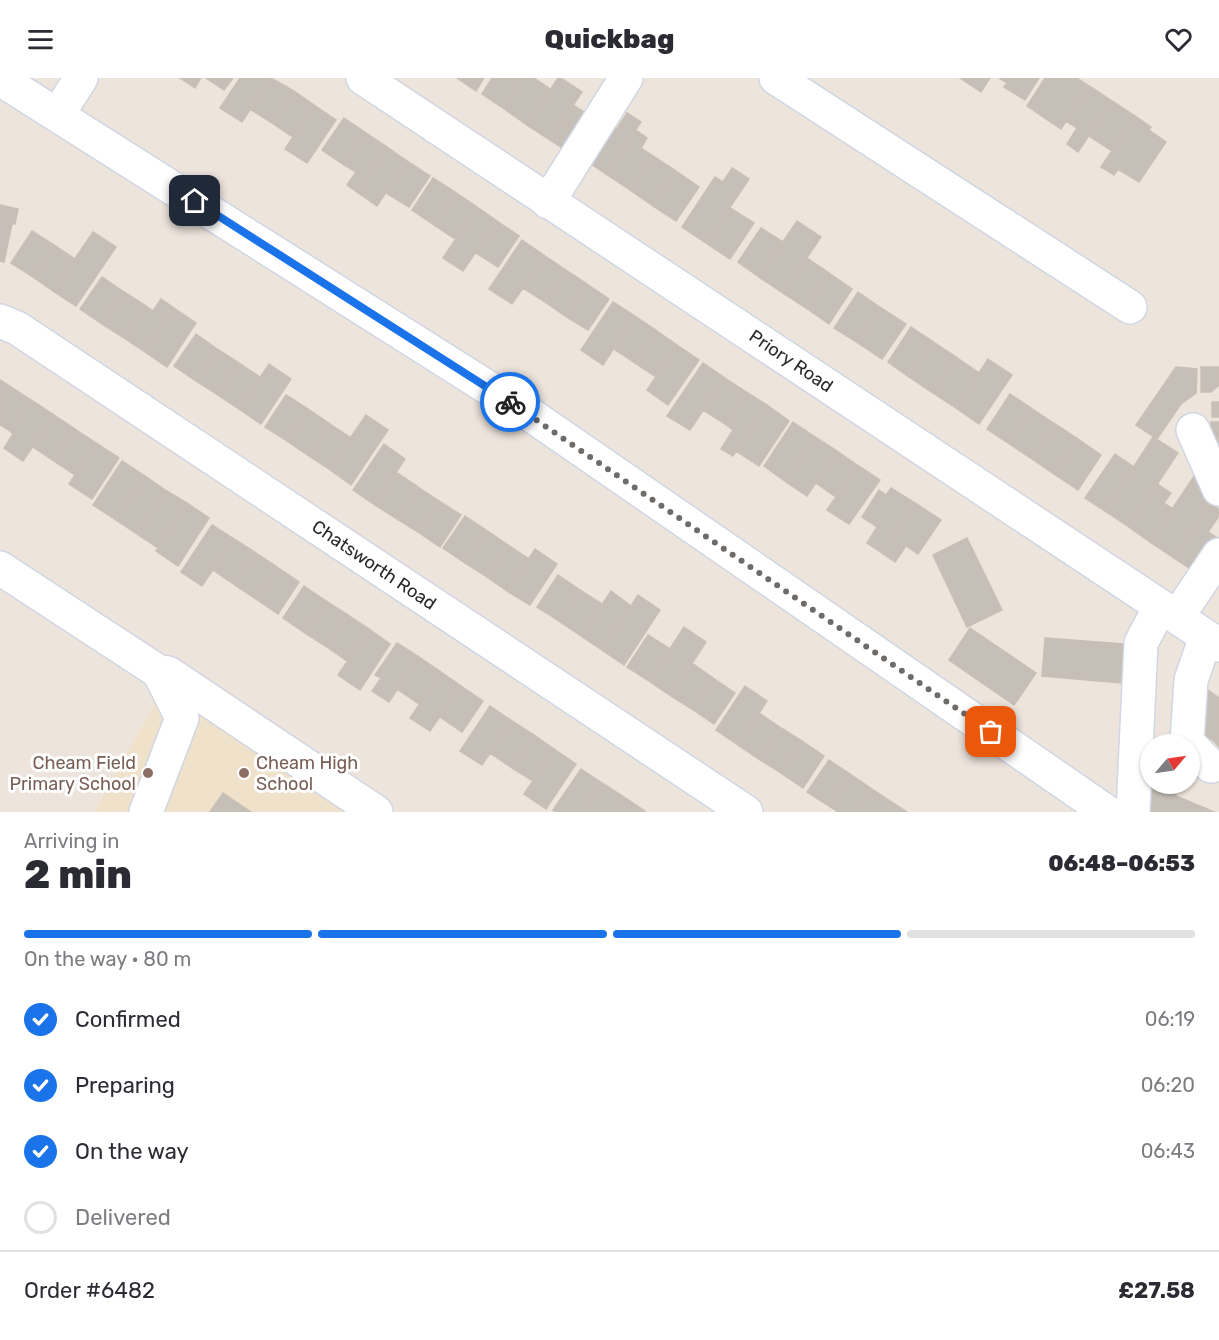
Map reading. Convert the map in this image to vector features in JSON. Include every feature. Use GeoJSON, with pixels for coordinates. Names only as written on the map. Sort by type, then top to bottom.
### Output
{"type":"FeatureCollection","features":[{"type":"Feature","properties":{"kind":"street"},"geometry":{"type":"LineString","coordinates":[[58,114],[81,78]]}},
{"type":"Feature","properties":{"kind":"street","name":"Priory Road"},"geometry":{"type":"LineString","coordinates":[[363,78],[1213,641]]}},
{"type":"Feature","properties":{"kind":"street"},"geometry":{"type":"LineString","coordinates":[[548,202],[626,78]]}},
{"type":"Feature","properties":{"kind":"street"},"geometry":{"type":"LineString","coordinates":[[776,78],[1130,307]]}},
{"type":"Feature","properties":{"kind":"street"},"geometry":{"type":"LineString","coordinates":[[0,79],[528,413],[1107,812]]}},
{"type":"Feature","properties":{"kind":"street","name":"Chatsworth Road"},"geometry":{"type":"LineString","coordinates":[[0,321],[17,328],[746,812]]}},
{"type":"Feature","properties":{"kind":"street"},"geometry":{"type":"LineString","coordinates":[[1193,430],[1219,489]]}},
{"type":"Feature","properties":{"kind":"street"},"geometry":{"type":"LineString","coordinates":[[1133,812],[1141,643],[1219,555]]}},
{"type":"Feature","properties":{"kind":"street"},"geometry":{"type":"LineString","coordinates":[[0,568],[159,672],[168,673],[376,812]]}},
{"type":"Feature","properties":{"kind":"street"},"geometry":{"type":"LineString","coordinates":[[1210,766],[1187,741],[1191,680],[1213,641]]}},
{"type":"Feature","properties":{"kind":"street"},"geometry":{"type":"LineString","coordinates":[[147,812],[182,718],[159,672]]}},
{"type":"Feature","properties":{"kind":"shaded area","name":"Cheam High School"},"geometry":{"type":"Polygon","coordinates":[[[168,679],[369,812],[95,812],[168,679]]]}},
{"type":"Feature","properties":{"kind":"building"},"geometry":{"type":"Polygon","coordinates":[[[180,78],[201,78],[195,88],[180,78]]]}},
{"type":"Feature","properties":{"kind":"building"},"geometry":{"type":"Polygon","coordinates":[[[206,78],[233,78],[224,90],[206,78]]]}},
{"type":"Feature","properties":{"kind":"building"},"geometry":{"type":"Polygon","coordinates":[[[240,78],[271,78],[242,122],[220,108],[240,78]]]}},
{"type":"Feature","properties":{"kind":"building"},"geometry":{"type":"Polygon","coordinates":[[[271,78],[294,91],[272,123],[250,109],[271,78]]]}},
{"type":"Feature","properties":{"kind":"building"},"geometry":{"type":"Polygon","coordinates":[[[457,78],[484,78],[476,91],[457,78]]]}},
{"type":"Feature","properties":{"kind":"building"},"geometry":{"type":"Polygon","coordinates":[[[492,78],[523,78],[503,108],[482,94],[492,78]]]}},
{"type":"Feature","properties":{"kind":"building"},"geometry":{"type":"Polygon","coordinates":[[[523,78],[534,78],[550,89],[527,125],[503,108],[523,78]]]}},
{"type":"Feature","properties":{"kind":"building"},"geometry":{"type":"Polygon","coordinates":[[[558,78],[582,92],[550,140],[527,125],[558,78]]]}},
{"type":"Feature","properties":{"kind":"building"},"geometry":{"type":"Polygon","coordinates":[[[960,78],[990,78],[981,92],[960,78]]]}},
{"type":"Feature","properties":{"kind":"building"},"geometry":{"type":"Polygon","coordinates":[[[999,78],[1039,78],[1025,100],[1004,87],[1007,83],[999,78]]]}},
{"type":"Feature","properties":{"kind":"building"},"geometry":{"type":"Polygon","coordinates":[[[1045,78],[1077,78],[1089,86],[1061,129],[1027,106],[1045,78]]]}},
{"type":"Feature","properties":{"kind":"building"},"geometry":{"type":"Polygon","coordinates":[[[1089,86],[1112,101],[1078,152],[1067,144],[1077,128],[1066,121],[1089,86]]]}},
{"type":"Feature","properties":{"kind":"building"},"geometry":{"type":"Polygon","coordinates":[[[294,91],[314,105],[293,137],[272,123],[294,91]]]}},
{"type":"Feature","properties":{"kind":"building"},"geometry":{"type":"Polygon","coordinates":[[[1112,101],[1135,116],[1112,151],[1089,136],[1112,101]]]}},
{"type":"Feature","properties":{"kind":"building"},"geometry":{"type":"Polygon","coordinates":[[[314,105],[336,120],[307,163],[285,149],[314,105]]]}},
{"type":"Feature","properties":{"kind":"building"},"geometry":{"type":"Polygon","coordinates":[[[573,105],[596,120],[573,155],[550,140],[573,105]]]}},
{"type":"Feature","properties":{"kind":"building"},"geometry":{"type":"Polygon","coordinates":[[[627,113],[641,122],[606,174],[585,160],[608,125],[616,130],[627,113]]]}},
{"type":"Feature","properties":{"kind":"building"},"geometry":{"type":"Polygon","coordinates":[[[1135,116],[1151,127],[1149,130],[1166,142],[1139,182],[1118,169],[1114,175],[1101,167],[1135,116]]]}},
{"type":"Feature","properties":{"kind":"building"},"geometry":{"type":"Polygon","coordinates":[[[344,118],[366,133],[344,165],[322,150],[344,118]]]}},
{"type":"Feature","properties":{"kind":"building"},"geometry":{"type":"Polygon","coordinates":[[[636,130],[647,138],[641,148],[653,156],[630,190],[606,174],[636,130]]]}},
{"type":"Feature","properties":{"kind":"building"},"geometry":{"type":"Polygon","coordinates":[[[366,133],[387,147],[357,192],[347,185],[356,172],[344,165],[366,133]]]}},
{"type":"Feature","properties":{"kind":"building"},"geometry":{"type":"Polygon","coordinates":[[[387,147],[407,161],[377,206],[357,192],[387,147]]]}},
{"type":"Feature","properties":{"kind":"building"},"geometry":{"type":"Polygon","coordinates":[[[653,156],[676,171],[653,206],[630,190],[653,156]]]}},
{"type":"Feature","properties":{"kind":"building"},"geometry":{"type":"Polygon","coordinates":[[[407,161],[430,176],[409,207],[386,193],[407,161]]]}},
{"type":"Feature","properties":{"kind":"building"},"geometry":{"type":"Polygon","coordinates":[[[732,168],[749,179],[706,243],[682,227],[715,177],[723,182],[732,168]]]}},
{"type":"Feature","properties":{"kind":"building"},"geometry":{"type":"Polygon","coordinates":[[[676,171],[699,187],[676,221],[653,206],[676,171]]]}},
{"type":"Feature","properties":{"kind":"building"},"geometry":{"type":"Polygon","coordinates":[[[433,178],[455,192],[434,225],[412,210],[433,178]]]}},
{"type":"Feature","properties":{"kind":"building"},"geometry":{"type":"Polygon","coordinates":[[[455,192],[477,207],[455,239],[434,225],[455,192]]]}},
{"type":"Feature","properties":{"kind":"building"},"geometry":{"type":"Polygon","coordinates":[[[0,205],[18,209],[15,224],[12,224],[4,262],[0,261],[0,205]]]}},
{"type":"Feature","properties":{"kind":"building"},"geometry":{"type":"Polygon","coordinates":[[[477,207],[497,221],[463,271],[443,258],[477,207]]]}},
{"type":"Feature","properties":{"kind":"building"},"geometry":{"type":"Polygon","coordinates":[[[730,208],[754,223],[730,259],[706,243],[730,208]]]}},
{"type":"Feature","properties":{"kind":"building"},"geometry":{"type":"Polygon","coordinates":[[[497,221],[519,236],[498,267],[476,253],[497,221]]]}},
{"type":"Feature","properties":{"kind":"building"},"geometry":{"type":"Polygon","coordinates":[[[797,221],[821,237],[783,293],[759,277],[797,221]]]}},
{"type":"Feature","properties":{"kind":"building"},"geometry":{"type":"Polygon","coordinates":[[[761,228],[783,242],[759,277],[738,262],[761,228]]]}},
{"type":"Feature","properties":{"kind":"building"},"geometry":{"type":"Polygon","coordinates":[[[32,231],[54,245],[33,277],[11,263],[32,231]]]}},
{"type":"Feature","properties":{"kind":"building"},"geometry":{"type":"Polygon","coordinates":[[[93,232],[116,247],[76,306],[53,291],[93,232]]]}},
{"type":"Feature","properties":{"kind":"building"},"geometry":{"type":"Polygon","coordinates":[[[522,240],[545,256],[512,304],[489,289],[522,240]]]}},
{"type":"Feature","properties":{"kind":"building"},"geometry":{"type":"Polygon","coordinates":[[[54,245],[75,259],[53,291],[33,277],[54,245]]]}},
{"type":"Feature","properties":{"kind":"building"},"geometry":{"type":"Polygon","coordinates":[[[545,256],[566,270],[545,302],[523,288],[545,256]]]}},
{"type":"Feature","properties":{"kind":"building"},"geometry":{"type":"Polygon","coordinates":[[[807,258],[829,273],[806,308],[783,293],[807,258]]]}},
{"type":"Feature","properties":{"kind":"building"},"geometry":{"type":"Polygon","coordinates":[[[566,270],[587,284],[565,316],[545,302],[566,270]]]}},
{"type":"Feature","properties":{"kind":"building"},"geometry":{"type":"Polygon","coordinates":[[[829,273],[852,289],[829,324],[806,308],[829,273]]]}},
{"type":"Feature","properties":{"kind":"building"},"geometry":{"type":"Polygon","coordinates":[[[102,277],[124,292],[102,324],[80,309],[102,277]]]}},
{"type":"Feature","properties":{"kind":"building"},"geometry":{"type":"Polygon","coordinates":[[[587,284],[609,299],[588,330],[565,316],[587,284]]]}},
{"type":"Feature","properties":{"kind":"building"},"geometry":{"type":"Polygon","coordinates":[[[124,292],[146,306],[124,338],[102,324],[124,292]]]}},
{"type":"Feature","properties":{"kind":"building"},"geometry":{"type":"Polygon","coordinates":[[[858,292],[881,308],[858,343],[834,328],[858,292]]]}},
{"type":"Feature","properties":{"kind":"building"},"geometry":{"type":"Polygon","coordinates":[[[161,299],[174,308],[145,352],[124,338],[146,306],[153,311],[161,299]]]}},
{"type":"Feature","properties":{"kind":"building"},"geometry":{"type":"Polygon","coordinates":[[[613,302],[635,316],[603,365],[581,350],[613,302]]]}},
{"type":"Feature","properties":{"kind":"building"},"geometry":{"type":"Polygon","coordinates":[[[174,308],[196,323],[167,367],[145,352],[174,308]]]}},
{"type":"Feature","properties":{"kind":"building"},"geometry":{"type":"Polygon","coordinates":[[[881,308],[906,324],[882,359],[858,343],[881,308]]]}},
{"type":"Feature","properties":{"kind":"building"},"geometry":{"type":"Polygon","coordinates":[[[635,316],[657,331],[635,363],[614,349],[635,316]]]}},
{"type":"Feature","properties":{"kind":"building"},"geometry":{"type":"Polygon","coordinates":[[[911,327],[932,341],[909,377],[888,362],[911,327]]]}},
{"type":"Feature","properties":{"kind":"building"},"geometry":{"type":"Polygon","coordinates":[[[657,331],[677,345],[656,377],[635,363],[657,331]]]}},
{"type":"Feature","properties":{"kind":"building"},"geometry":{"type":"Polygon","coordinates":[[[196,334],[217,349],[196,381],[174,366],[196,334]]]}},
{"type":"Feature","properties":{"kind":"building"},"geometry":{"type":"Polygon","coordinates":[[[932,341],[956,357],[933,393],[909,377],[932,341]]]}},
{"type":"Feature","properties":{"kind":"building"},"geometry":{"type":"Polygon","coordinates":[[[677,345],[699,360],[668,405],[647,390],[677,345]]]}},
{"type":"Feature","properties":{"kind":"building"},"geometry":{"type":"Polygon","coordinates":[[[217,349],[239,363],[218,395],[196,381],[217,349]]]}},
{"type":"Feature","properties":{"kind":"building"},"geometry":{"type":"Polygon","coordinates":[[[956,357],[979,373],[956,408],[933,393],[956,357]]]}},
{"type":"Feature","properties":{"kind":"building"},"geometry":{"type":"Polygon","coordinates":[[[988,359],[1012,375],[979,424],[956,408],[988,359]]]}},
{"type":"Feature","properties":{"kind":"building"},"geometry":{"type":"Polygon","coordinates":[[[239,363],[260,377],[239,409],[218,395],[239,363]]]}},
{"type":"Feature","properties":{"kind":"building"},"geometry":{"type":"Polygon","coordinates":[[[703,363],[725,378],[690,430],[667,416],[703,363]]]}},
{"type":"Feature","properties":{"kind":"building"},"geometry":{"type":"Polygon","coordinates":[[[269,364],[291,379],[261,424],[239,409],[269,364]]]}},
{"type":"Feature","properties":{"kind":"building"},"geometry":{"type":"Polygon","coordinates":[[[1176,367],[1197,369],[1196,393],[1181,404],[1157,439],[1136,425],[1176,367]]]}},
{"type":"Feature","properties":{"kind":"building"},"geometry":{"type":"Polygon","coordinates":[[[1201,367],[1219,367],[1219,385],[1211,392],[1201,392],[1201,367]]]}},
{"type":"Feature","properties":{"kind":"building"},"geometry":{"type":"Polygon","coordinates":[[[725,378],[746,392],[725,424],[703,410],[725,378]]]}},
{"type":"Feature","properties":{"kind":"building"},"geometry":{"type":"Polygon","coordinates":[[[0,380],[31,400],[10,431],[0,425],[0,380]]]}},
{"type":"Feature","properties":{"kind":"building"},"geometry":{"type":"Polygon","coordinates":[[[746,392],[767,405],[733,456],[721,449],[733,430],[725,424],[746,392]]]}},
{"type":"Feature","properties":{"kind":"building"},"geometry":{"type":"Polygon","coordinates":[[[1010,394],[1031,408],[1008,443],[987,429],[1010,394]]]}},
{"type":"Feature","properties":{"kind":"building"},"geometry":{"type":"Polygon","coordinates":[[[286,395],[308,409],[287,441],[265,427],[286,395]]]}},
{"type":"Feature","properties":{"kind":"building"},"geometry":{"type":"Polygon","coordinates":[[[31,400],[54,415],[23,461],[4,448],[13,434],[10,431],[31,400]]]}},
{"type":"Feature","properties":{"kind":"building"},"geometry":{"type":"Polygon","coordinates":[[[1212,402],[1219,402],[1219,417],[1212,417],[1212,402]]]}},
{"type":"Feature","properties":{"kind":"building"},"geometry":{"type":"Polygon","coordinates":[[[767,405],[789,421],[759,466],[736,451],[767,405]]]}},
{"type":"Feature","properties":{"kind":"building"},"geometry":{"type":"Polygon","coordinates":[[[1031,408],[1055,424],[1032,459],[1008,443],[1031,408]]]}},
{"type":"Feature","properties":{"kind":"building"},"geometry":{"type":"Polygon","coordinates":[[[308,409],[330,424],[309,456],[287,441],[308,409]]]}},
{"type":"Feature","properties":{"kind":"building"},"geometry":{"type":"Polygon","coordinates":[[[54,415],[75,429],[54,461],[33,447],[54,415]]]}},
{"type":"Feature","properties":{"kind":"building"},"geometry":{"type":"Polygon","coordinates":[[[366,415],[388,430],[351,485],[329,469],[366,415]]]}},
{"type":"Feature","properties":{"kind":"building"},"geometry":{"type":"Polygon","coordinates":[[[793,422],[815,437],[786,482],[764,466],[793,422]]]}},
{"type":"Feature","properties":{"kind":"building"},"geometry":{"type":"Polygon","coordinates":[[[1211,422],[1219,422],[1219,443],[1211,443],[1211,422]]]}},
{"type":"Feature","properties":{"kind":"building"},"geometry":{"type":"Polygon","coordinates":[[[330,424],[351,438],[329,469],[309,456],[330,424]]]}},
{"type":"Feature","properties":{"kind":"building"},"geometry":{"type":"Polygon","coordinates":[[[1055,424],[1078,439],[1054,474],[1032,459],[1055,424]]]}},
{"type":"Feature","properties":{"kind":"building"},"geometry":{"type":"Polygon","coordinates":[[[75,429],[96,443],[75,475],[54,461],[75,429]]]}},
{"type":"Feature","properties":{"kind":"building"},"geometry":{"type":"Polygon","coordinates":[[[815,437],[837,451],[807,496],[786,482],[815,437]]]}},
{"type":"Feature","properties":{"kind":"building"},"geometry":{"type":"Polygon","coordinates":[[[1153,437],[1178,453],[1129,527],[1105,511],[1153,437]]]}},
{"type":"Feature","properties":{"kind":"building"},"geometry":{"type":"Polygon","coordinates":[[[1078,439],[1101,455],[1078,490],[1054,474],[1078,439]]]}},
{"type":"Feature","properties":{"kind":"building"},"geometry":{"type":"Polygon","coordinates":[[[96,443],[119,458],[92,499],[69,484],[96,443]]]}},
{"type":"Feature","properties":{"kind":"building"},"geometry":{"type":"Polygon","coordinates":[[[384,444],[405,459],[375,505],[353,490],[384,444]]]}},
{"type":"Feature","properties":{"kind":"building"},"geometry":{"type":"Polygon","coordinates":[[[837,451],[857,465],[836,497],[816,483],[837,451]]]}},
{"type":"Feature","properties":{"kind":"building"},"geometry":{"type":"Polygon","coordinates":[[[1115,454],[1134,467],[1105,511],[1085,498],[1115,454]]]}},
{"type":"Feature","properties":{"kind":"building"},"geometry":{"type":"Polygon","coordinates":[[[122,461],[145,476],[116,520],[93,505],[122,461]]]}},
{"type":"Feature","properties":{"kind":"building"},"geometry":{"type":"Polygon","coordinates":[[[857,465],[880,480],[849,524],[827,510],[857,465]]]}},
{"type":"Feature","properties":{"kind":"building"},"geometry":{"type":"Polygon","coordinates":[[[396,472],[418,487],[397,519],[375,505],[396,472]]]}},
{"type":"Feature","properties":{"kind":"building"},"geometry":{"type":"Polygon","coordinates":[[[1197,472],[1213,501],[1174,558],[1150,542],[1197,472]]]}},
{"type":"Feature","properties":{"kind":"building"},"geometry":{"type":"Polygon","coordinates":[[[145,476],[165,490],[137,534],[116,520],[145,476]]]}},
{"type":"Feature","properties":{"kind":"building"},"geometry":{"type":"Polygon","coordinates":[[[1157,484],[1171,493],[1164,503],[1173,509],[1150,542],[1129,527],[1157,484]]]}},
{"type":"Feature","properties":{"kind":"building"},"geometry":{"type":"Polygon","coordinates":[[[418,487],[439,501],[418,532],[397,519],[418,487]]]}},
{"type":"Feature","properties":{"kind":"building"},"geometry":{"type":"Polygon","coordinates":[[[891,488],[915,503],[882,553],[867,543],[877,527],[862,517],[879,490],[886,495],[891,488]]]}},
{"type":"Feature","properties":{"kind":"building"},"geometry":{"type":"Polygon","coordinates":[[[165,490],[187,503],[158,548],[137,534],[165,490]]]}},
{"type":"Feature","properties":{"kind":"building"},"geometry":{"type":"Polygon","coordinates":[[[439,501],[461,515],[440,547],[418,532],[439,501]]]}},
{"type":"Feature","properties":{"kind":"building"},"geometry":{"type":"Polygon","coordinates":[[[1213,501],[1219,511],[1219,516],[1208,532],[1219,539],[1198,574],[1174,558],[1213,501]]]}},
{"type":"Feature","properties":{"kind":"building"},"geometry":{"type":"Polygon","coordinates":[[[187,503],[209,518],[178,566],[156,551],[187,503]]]}},
{"type":"Feature","properties":{"kind":"building"},"geometry":{"type":"Polygon","coordinates":[[[915,503],[941,520],[918,554],[906,546],[895,562],[882,553],[915,503]]]}},
{"type":"Feature","properties":{"kind":"building"},"geometry":{"type":"Polygon","coordinates":[[[465,516],[486,530],[465,563],[443,548],[465,516]]]}},
{"type":"Feature","properties":{"kind":"building"},"geometry":{"type":"Polygon","coordinates":[[[212,525],[234,539],[202,586],[181,572],[212,525]]]}},
{"type":"Feature","properties":{"kind":"building"},"geometry":{"type":"Polygon","coordinates":[[[486,530],[508,545],[487,577],[465,563],[486,530]]]}},
{"type":"Feature","properties":{"kind":"building"},"geometry":{"type":"Polygon","coordinates":[[[967,538],[1002,610],[967,627],[933,555],[967,538]]]}},
{"type":"Feature","properties":{"kind":"building"},"geometry":{"type":"Polygon","coordinates":[[[234,539],[256,553],[235,585],[213,570],[234,539]]]}},
{"type":"Feature","properties":{"kind":"building"},"geometry":{"type":"Polygon","coordinates":[[[508,545],[529,559],[507,591],[487,577],[508,545]]]}},
{"type":"Feature","properties":{"kind":"building"},"geometry":{"type":"Polygon","coordinates":[[[535,549],[557,564],[530,605],[507,591],[535,549]]]}},
{"type":"Feature","properties":{"kind":"building"},"geometry":{"type":"Polygon","coordinates":[[[256,553],[277,567],[256,599],[235,585],[256,553]]]}},
{"type":"Feature","properties":{"kind":"building"},"geometry":{"type":"Polygon","coordinates":[[[277,567],[299,582],[278,614],[256,599],[277,567]]]}},
{"type":"Feature","properties":{"kind":"building"},"geometry":{"type":"Polygon","coordinates":[[[558,575],[580,590],[559,621],[537,607],[558,575]]]}},
{"type":"Feature","properties":{"kind":"building"},"geometry":{"type":"Polygon","coordinates":[[[304,586],[326,601],[305,633],[283,618],[304,586]]]}},
{"type":"Feature","properties":{"kind":"building"},"geometry":{"type":"Polygon","coordinates":[[[580,590],[602,604],[581,636],[559,621],[580,590]]]}},
{"type":"Feature","properties":{"kind":"building"},"geometry":{"type":"Polygon","coordinates":[[[611,591],[631,606],[602,650],[581,636],[611,591]]]}},
{"type":"Feature","properties":{"kind":"building"},"geometry":{"type":"Polygon","coordinates":[[[638,595],[660,610],[624,665],[602,650],[638,595]]]}},
{"type":"Feature","properties":{"kind":"building"},"geometry":{"type":"Polygon","coordinates":[[[326,601],[348,615],[327,647],[305,633],[326,601]]]}},
{"type":"Feature","properties":{"kind":"building"},"geometry":{"type":"Polygon","coordinates":[[[348,615],[369,629],[347,661],[327,647],[348,615]]]}},
{"type":"Feature","properties":{"kind":"building"},"geometry":{"type":"Polygon","coordinates":[[[684,627],[706,642],[671,696],[649,681],[684,627]]]}},
{"type":"Feature","properties":{"kind":"building"},"geometry":{"type":"Polygon","coordinates":[[[970,628],[1036,673],[1014,705],[949,660],[970,628]]]}},
{"type":"Feature","properties":{"kind":"building"},"geometry":{"type":"Polygon","coordinates":[[[369,629],[390,644],[360,690],[338,675],[369,629]]]}},
{"type":"Feature","properties":{"kind":"building"},"geometry":{"type":"Polygon","coordinates":[[[648,635],[670,649],[649,681],[627,667],[648,635]]]}},
{"type":"Feature","properties":{"kind":"building"},"geometry":{"type":"Polygon","coordinates":[[[1045,638],[1124,644],[1121,683],[1042,676],[1045,638]]]}},
{"type":"Feature","properties":{"kind":"building"},"geometry":{"type":"Polygon","coordinates":[[[397,643],[419,657],[389,702],[372,691],[381,678],[375,675],[397,643]]]}},
{"type":"Feature","properties":{"kind":"building"},"geometry":{"type":"Polygon","coordinates":[[[419,657],[441,672],[419,704],[397,689],[419,657]]]}},
{"type":"Feature","properties":{"kind":"building"},"geometry":{"type":"Polygon","coordinates":[[[692,663],[713,678],[692,709],[671,696],[692,663]]]}},
{"type":"Feature","properties":{"kind":"building"},"geometry":{"type":"Polygon","coordinates":[[[441,672],[461,686],[430,731],[410,718],[441,672]]]}},
{"type":"Feature","properties":{"kind":"building"},"geometry":{"type":"Polygon","coordinates":[[[713,678],[735,693],[714,724],[692,709],[713,678]]]}},
{"type":"Feature","properties":{"kind":"building"},"geometry":{"type":"Polygon","coordinates":[[[1201,685],[1219,698],[1219,747],[1195,729],[1201,685]]]}},
{"type":"Feature","properties":{"kind":"building"},"geometry":{"type":"Polygon","coordinates":[[[461,686],[483,701],[462,732],[440,717],[461,686]]]}},
{"type":"Feature","properties":{"kind":"building"},"geometry":{"type":"Polygon","coordinates":[[[745,686],[767,701],[738,745],[716,730],[745,686]]]}},
{"type":"Feature","properties":{"kind":"building"},"geometry":{"type":"Polygon","coordinates":[[[490,706],[512,721],[482,765],[460,751],[490,706]]]}},
{"type":"Feature","properties":{"kind":"building"},"geometry":{"type":"Polygon","coordinates":[[[759,713],[781,728],[760,760],[738,745],[759,713]]]}},
{"type":"Feature","properties":{"kind":"building"},"geometry":{"type":"Polygon","coordinates":[[[512,721],[534,735],[512,768],[490,753],[512,721]]]}},
{"type":"Feature","properties":{"kind":"building"},"geometry":{"type":"Polygon","coordinates":[[[781,728],[802,741],[781,773],[760,760],[781,728]]]}},
{"type":"Feature","properties":{"kind":"building"},"geometry":{"type":"Polygon","coordinates":[[[534,735],[554,749],[533,781],[512,768],[534,735]]]}},
{"type":"Feature","properties":{"kind":"building"},"geometry":{"type":"Polygon","coordinates":[[[802,741],[824,756],[803,788],[781,773],[802,741]]]}},
{"type":"Feature","properties":{"kind":"building"},"geometry":{"type":"Polygon","coordinates":[[[554,749],[576,764],[546,809],[524,794],[554,749]]]}},
{"type":"Feature","properties":{"kind":"building"},"geometry":{"type":"Polygon","coordinates":[[[829,760],[850,774],[829,806],[807,792],[829,760]]]}},
{"type":"Feature","properties":{"kind":"building"},"geometry":{"type":"Polygon","coordinates":[[[581,769],[602,783],[582,812],[556,812],[553,810],[581,769]]]}},
{"type":"Feature","properties":{"kind":"building"},"geometry":{"type":"Polygon","coordinates":[[[850,774],[872,789],[857,812],[838,812],[829,806],[850,774]]]}},
{"type":"Feature","properties":{"kind":"building"},"geometry":{"type":"Polygon","coordinates":[[[602,783],[624,797],[615,812],[582,812],[602,783]]]}},
{"type":"Feature","properties":{"kind":"building"},"geometry":{"type":"Polygon","coordinates":[[[872,789],[893,803],[886,812],[857,812],[872,789]]]}},
{"type":"Feature","properties":{"kind":"building"},"geometry":{"type":"Polygon","coordinates":[[[223,793],[251,812],[210,812],[223,793]]]}},
{"type":"Feature","properties":{"kind":"building"},"geometry":{"type":"Polygon","coordinates":[[[1143,794],[1176,794],[1176,796],[1214,812],[1142,812],[1143,794]]]}},
{"type":"Feature","properties":{"kind":"building"},"geometry":{"type":"Polygon","coordinates":[[[624,797],[645,811],[615,812],[624,797]]]}},
{"type":"Feature","properties":{"kind":"building"},"geometry":{"type":"Polygon","coordinates":[[[893,803],[907,812],[886,812],[893,803]]]}},
{"type":"Feature","properties":{"kind":"way so far"},"geometry":{"type":"LineString","coordinates":[[510,402],[991,732]]}},
{"type":"Feature","properties":{"kind":"place","name":"Cheam Field Primary School"},"geometry":{"type":"Point","coordinates":[148,773]}},
{"type":"Feature","properties":{"kind":"place","name":"Cheam High School"},"geometry":{"type":"Point","coordinates":[244,773]}},
{"type":"Feature","properties":{"kind":"route"},"geometry":{"type":"LineString","coordinates":[[195,201],[510,402]]}}]}
